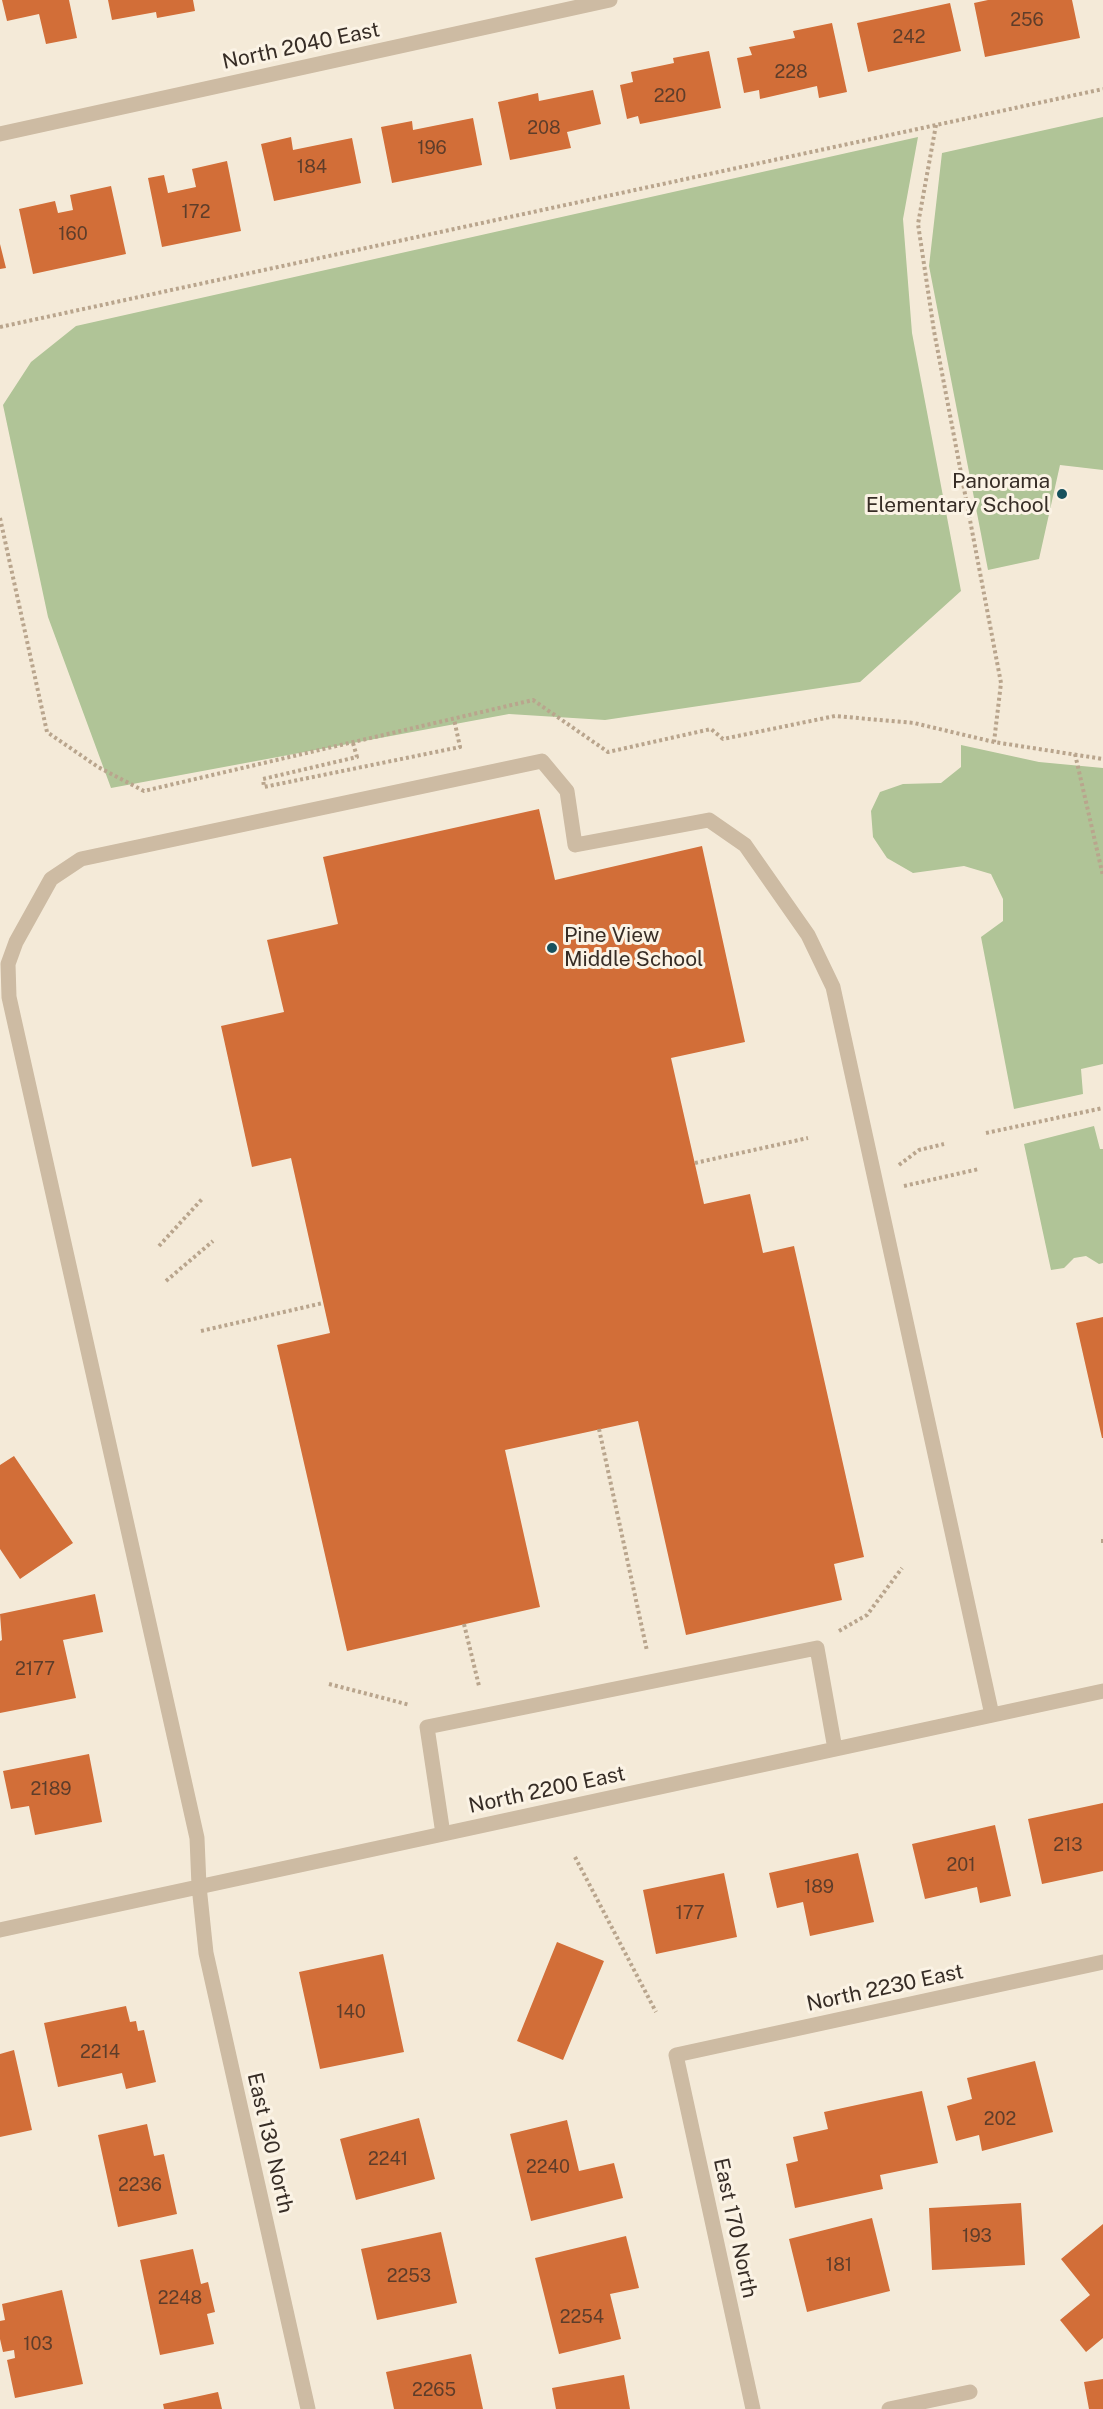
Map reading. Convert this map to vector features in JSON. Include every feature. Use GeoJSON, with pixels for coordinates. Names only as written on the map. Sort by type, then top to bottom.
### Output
{"type":"FeatureCollection","features":[{"type":"Feature","properties":{"kind":"street","name":"North 2040 East"},"geometry":{"type":"LineString","coordinates":[[0,134],[610,0]]}},
{"type":"Feature","properties":{"kind":"street","name":"East 130 North"},"geometry":{"type":"LineString","coordinates":[[308,2409],[206,1953],[197,1838],[9,997],[8,964],[16,942],[51,879],[81,859],[542,761],[567,791],[575,845],[709,820],[745,844],[808,935],[833,987],[878,1192]]}},
{"type":"Feature","properties":{"kind":"street"},"geometry":{"type":"LineString","coordinates":[[878,1192],[992,1715]]}},
{"type":"Feature","properties":{"kind":"street"},"geometry":{"type":"LineString","coordinates":[[443,1834],[427,1727],[817,1648],[835,1749]]}},
{"type":"Feature","properties":{"kind":"street","name":"North 2200 East"},"geometry":{"type":"LineString","coordinates":[[0,1930],[1103,1691]]}},
{"type":"Feature","properties":{"kind":"street","name":"North 2230 East"},"geometry":{"type":"LineString","coordinates":[[676,2055],[1103,1962]]}},
{"type":"Feature","properties":{"kind":"street","name":"East 170 North"},"geometry":{"type":"LineString","coordinates":[[676,2055],[753,2409]]}},
{"type":"Feature","properties":{"kind":"street"},"geometry":{"type":"LineString","coordinates":[[889,2409],[970,2392]]}},
{"type":"Feature","properties":{"kind":"path"},"geometry":{"type":"LineString","coordinates":[[0,327],[1103,89]]}},
{"type":"Feature","properties":{"kind":"path"},"geometry":{"type":"LineString","coordinates":[[936,125],[918,224],[939,355],[1001,683],[994,742]]}},
{"type":"Feature","properties":{"kind":"path"},"geometry":{"type":"LineString","coordinates":[[0,518],[44,715]]}},
{"type":"Feature","properties":{"kind":"path"},"geometry":{"type":"LineString","coordinates":[[353,743],[357,757],[262,779],[264,787],[460,747],[454,719]]}},
{"type":"Feature","properties":{"kind":"path"},"geometry":{"type":"LineString","coordinates":[[1075,754],[1103,876]]}},
{"type":"Feature","properties":{"kind":"path"},"geometry":{"type":"LineString","coordinates":[[986,1133],[1103,1108]]}},
{"type":"Feature","properties":{"kind":"path"},"geometry":{"type":"LineString","coordinates":[[695,1163],[808,1138]]}},
{"type":"Feature","properties":{"kind":"path"},"geometry":{"type":"LineString","coordinates":[[896,1167],[919,1150],[944,1144]]}},
{"type":"Feature","properties":{"kind":"path"},"geometry":{"type":"LineString","coordinates":[[878,1192],[979,1169]]}},
{"type":"Feature","properties":{"kind":"path"},"geometry":{"type":"LineString","coordinates":[[159,1246],[203,1198]]}},
{"type":"Feature","properties":{"kind":"path"},"geometry":{"type":"LineString","coordinates":[[166,1281],[213,1241]]}},
{"type":"Feature","properties":{"kind":"path"},"geometry":{"type":"LineString","coordinates":[[201,1331],[323,1303]]}},
{"type":"Feature","properties":{"kind":"path"},"geometry":{"type":"LineString","coordinates":[[599,1429],[647,1650]]}},
{"type":"Feature","properties":{"kind":"path"},"geometry":{"type":"LineString","coordinates":[[839,1631],[867,1616],[902,1568]]}},
{"type":"Feature","properties":{"kind":"path"},"geometry":{"type":"LineString","coordinates":[[464,1624],[479,1686]]}},
{"type":"Feature","properties":{"kind":"path"},"geometry":{"type":"LineString","coordinates":[[329,1684],[410,1705]]}},
{"type":"Feature","properties":{"kind":"path"},"geometry":{"type":"LineString","coordinates":[[574,1857],[656,2012]]}},
{"type":"Feature","properties":{"kind":"green space","name":"Panorama Elementary School"},"geometry":{"type":"Polygon","coordinates":[[[1103,117],[1103,470],[1060,465],[1039,559],[988,570],[929,266],[942,153],[1103,117]]]}},
{"type":"Feature","properties":{"kind":"green space"},"geometry":{"type":"Polygon","coordinates":[[[918,137],[903,219],[912,333],[961,591],[860,682],[605,720],[509,714],[111,788],[48,617],[3,405],[31,362],[76,326],[918,137]]]}},
{"type":"Feature","properties":{"kind":"green space"},"geometry":{"type":"Polygon","coordinates":[[[961,745],[1039,762],[1103,768],[1103,1064],[1081,1069],[1083,1094],[1014,1109],[981,937],[1003,921],[1003,899],[991,874],[964,866],[913,873],[887,858],[873,837],[871,811],[880,792],[903,784],[941,783],[961,767],[961,745]]]}},
{"type":"Feature","properties":{"kind":"green space"},"geometry":{"type":"Polygon","coordinates":[[[1094,1126],[1100,1149],[1103,1149],[1103,1263],[1099,1264],[1086,1256],[1074,1258],[1064,1268],[1051,1270],[1024,1144],[1094,1126]]]}},
{"type":"Feature","properties":{"kind":"building"},"geometry":{"type":"Polygon","coordinates":[[[2,0],[69,0],[77,38],[46,44],[39,14],[7,21],[2,0]]]}},
{"type":"Feature","properties":{"kind":"building"},"geometry":{"type":"Polygon","coordinates":[[[108,0],[193,0],[195,11],[157,18],[156,12],[112,20],[108,0]]]}},
{"type":"Feature","properties":{"kind":"building"},"geometry":{"type":"Polygon","coordinates":[[[988,0],[1072,0],[1080,38],[985,57],[974,3],[988,0]]]}},
{"type":"Feature","properties":{"kind":"building"},"geometry":{"type":"Polygon","coordinates":[[[950,3],[961,51],[868,72],[857,23],[950,3]]]}},
{"type":"Feature","properties":{"kind":"building"},"geometry":{"type":"Polygon","coordinates":[[[832,23],[847,92],[819,98],[817,86],[760,99],[759,90],[744,93],[737,58],[752,55],[749,47],[795,38],[793,31],[832,23]]]}},
{"type":"Feature","properties":{"kind":"building"},"geometry":{"type":"Polygon","coordinates":[[[709,51],[721,108],[640,124],[638,116],[627,119],[620,85],[633,82],[631,72],[674,63],[673,58],[709,51]]]}},
{"type":"Feature","properties":{"kind":"building"},"geometry":{"type":"Polygon","coordinates":[[[593,90],[601,124],[567,132],[571,148],[510,160],[498,102],[538,93],[539,101],[593,90]]]}},
{"type":"Feature","properties":{"kind":"building"},"geometry":{"type":"Polygon","coordinates":[[[473,118],[482,165],[392,183],[381,127],[412,121],[413,130],[473,118]]]}},
{"type":"Feature","properties":{"kind":"building"},"geometry":{"type":"Polygon","coordinates":[[[291,137],[293,150],[352,138],[361,183],[274,201],[261,144],[291,137]]]}},
{"type":"Feature","properties":{"kind":"building"},"geometry":{"type":"Polygon","coordinates":[[[227,161],[241,231],[162,247],[148,178],[164,175],[168,193],[196,187],[192,169],[227,161]]]}},
{"type":"Feature","properties":{"kind":"building"},"geometry":{"type":"Polygon","coordinates":[[[111,186],[126,254],[33,274],[19,209],[55,201],[58,213],[73,210],[70,195],[111,186]]]}},
{"type":"Feature","properties":{"kind":"building"},"geometry":{"type":"Polygon","coordinates":[[[0,244],[6,268],[0,269],[0,244]]]}},
{"type":"Feature","properties":{"kind":"building"},"geometry":{"type":"Polygon","coordinates":[[[539,809],[555,880],[702,846],[745,1042],[671,1058],[704,1204],[750,1194],[763,1253],[794,1246],[864,1557],[834,1564],[842,1600],[686,1635],[638,1421],[505,1450],[540,1607],[347,1651],[277,1345],[330,1333],[291,1158],[252,1167],[221,1026],[284,1012],[267,940],[338,924],[323,857],[539,809]]]}},
{"type":"Feature","properties":{"kind":"building"},"geometry":{"type":"Polygon","coordinates":[[[1103,1317],[1103,1438],[1102,1438],[1076,1323],[1103,1317]]]}},
{"type":"Feature","properties":{"kind":"building"},"geometry":{"type":"Polygon","coordinates":[[[14,1456],[73,1543],[20,1579],[0,1549],[0,1465],[14,1456]]]}},
{"type":"Feature","properties":{"kind":"building"},"geometry":{"type":"Polygon","coordinates":[[[95,1594],[103,1632],[63,1640],[76,1698],[0,1713],[0,1641],[2,1640],[0,1614],[95,1594]]]}},
{"type":"Feature","properties":{"kind":"building"},"geometry":{"type":"Polygon","coordinates":[[[89,1754],[102,1822],[35,1835],[29,1806],[11,1809],[3,1771],[89,1754]]]}},
{"type":"Feature","properties":{"kind":"building"},"geometry":{"type":"Polygon","coordinates":[[[1103,1803],[1103,1871],[1042,1884],[1028,1819],[1103,1803]]]}},
{"type":"Feature","properties":{"kind":"building"},"geometry":{"type":"Polygon","coordinates":[[[995,1825],[1011,1896],[980,1903],[977,1887],[925,1899],[912,1844],[995,1825]]]}},
{"type":"Feature","properties":{"kind":"building"},"geometry":{"type":"Polygon","coordinates":[[[858,1853],[874,1922],[810,1936],[803,1902],[777,1908],[769,1873],[858,1853]]]}},
{"type":"Feature","properties":{"kind":"building"},"geometry":{"type":"Polygon","coordinates":[[[724,1873],[737,1937],[656,1954],[643,1890],[724,1873]]]}},
{"type":"Feature","properties":{"kind":"building"},"geometry":{"type":"Polygon","coordinates":[[[557,1942],[604,1961],[563,2060],[517,2041],[557,1942]]]}},
{"type":"Feature","properties":{"kind":"building"},"geometry":{"type":"Polygon","coordinates":[[[383,1954],[404,2052],[320,2069],[299,1972],[383,1954]]]}},
{"type":"Feature","properties":{"kind":"building"},"geometry":{"type":"Polygon","coordinates":[[[126,2006],[130,2022],[136,2021],[138,2031],[144,2030],[156,2082],[126,2089],[122,2073],[58,2087],[44,2023],[126,2006]]]}},
{"type":"Feature","properties":{"kind":"building"},"geometry":{"type":"Polygon","coordinates":[[[14,2050],[32,2130],[0,2137],[0,2054],[14,2050]]]}},
{"type":"Feature","properties":{"kind":"building"},"geometry":{"type":"Polygon","coordinates":[[[1035,2061],[1053,2132],[982,2151],[979,2135],[956,2141],[947,2106],[972,2099],[967,2078],[1035,2061]]]}},
{"type":"Feature","properties":{"kind":"building"},"geometry":{"type":"Polygon","coordinates":[[[922,2091],[938,2163],[880,2175],[883,2189],[795,2208],[786,2164],[798,2161],[793,2137],[828,2129],[824,2112],[922,2091]]]}},
{"type":"Feature","properties":{"kind":"building"},"geometry":{"type":"Polygon","coordinates":[[[419,2118],[435,2179],[356,2200],[340,2139],[419,2118]]]}},
{"type":"Feature","properties":{"kind":"building"},"geometry":{"type":"Polygon","coordinates":[[[567,2120],[579,2171],[614,2163],[623,2198],[531,2221],[510,2134],[567,2120]]]}},
{"type":"Feature","properties":{"kind":"building"},"geometry":{"type":"Polygon","coordinates":[[[147,2124],[154,2156],[164,2154],[177,2214],[118,2227],[98,2135],[147,2124]]]}},
{"type":"Feature","properties":{"kind":"building"},"geometry":{"type":"Polygon","coordinates":[[[1021,2203],[1025,2265],[932,2270],[929,2208],[1021,2203]]]}},
{"type":"Feature","properties":{"kind":"building"},"geometry":{"type":"Polygon","coordinates":[[[872,2218],[890,2291],[807,2312],[789,2239],[872,2218]]]}},
{"type":"Feature","properties":{"kind":"building"},"geometry":{"type":"Polygon","coordinates":[[[1103,2224],[1103,2338],[1086,2352],[1060,2320],[1090,2295],[1061,2259],[1103,2224]]]}},
{"type":"Feature","properties":{"kind":"building"},"geometry":{"type":"Polygon","coordinates":[[[441,2232],[457,2303],[377,2320],[361,2249],[441,2232]]]}},
{"type":"Feature","properties":{"kind":"building"},"geometry":{"type":"Polygon","coordinates":[[[626,2236],[639,2288],[610,2294],[621,2339],[559,2354],[535,2258],[626,2236]]]}},
{"type":"Feature","properties":{"kind":"building"},"geometry":{"type":"Polygon","coordinates":[[[193,2249],[201,2284],[208,2282],[215,2312],[207,2314],[214,2344],[160,2355],[140,2260],[193,2249]]]}},
{"type":"Feature","properties":{"kind":"building"},"geometry":{"type":"Polygon","coordinates":[[[62,2290],[83,2384],[15,2398],[7,2360],[15,2358],[14,2350],[3,2352],[0,2339],[0,2321],[5,2320],[2,2304],[62,2290]]]}},
{"type":"Feature","properties":{"kind":"building"},"geometry":{"type":"Polygon","coordinates":[[[471,2354],[483,2409],[394,2409],[386,2372],[471,2354]]]}},
{"type":"Feature","properties":{"kind":"building"},"geometry":{"type":"Polygon","coordinates":[[[624,2375],[630,2409],[556,2409],[552,2388],[624,2375]]]}},
{"type":"Feature","properties":{"kind":"building"},"geometry":{"type":"Polygon","coordinates":[[[1103,2379],[1103,2409],[1089,2409],[1084,2382],[1103,2379]]]}},
{"type":"Feature","properties":{"kind":"building"},"geometry":{"type":"Polygon","coordinates":[[[218,2392],[222,2409],[164,2409],[163,2404],[218,2392]]]}},
{"type":"Feature","properties":{"kind":"place","name":"Panorama Elementary School"},"geometry":{"type":"Point","coordinates":[1062,494]}},
{"type":"Feature","properties":{"kind":"place","name":"Pine View Middle School"},"geometry":{"type":"Point","coordinates":[552,948]}}]}
